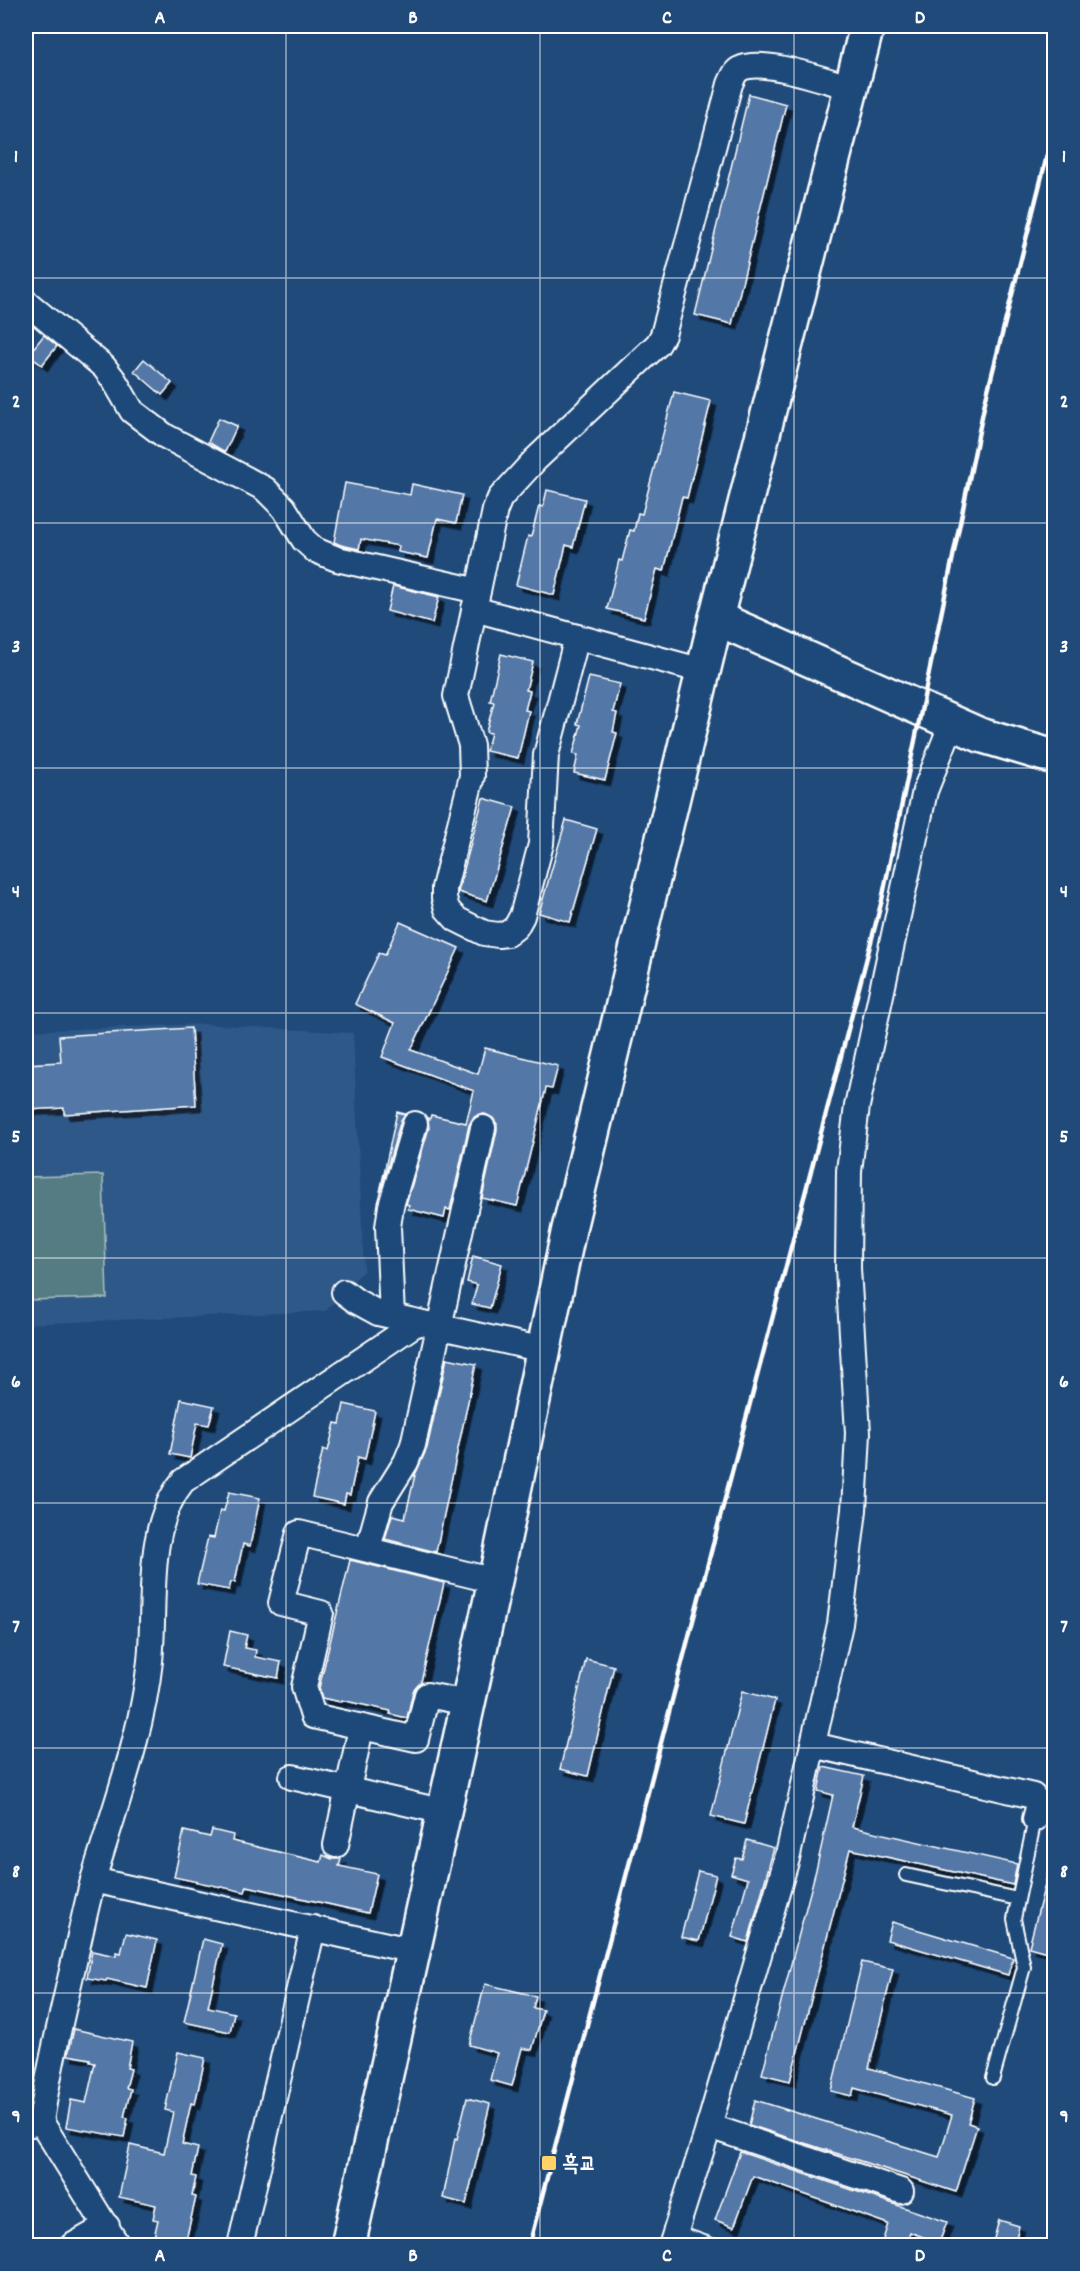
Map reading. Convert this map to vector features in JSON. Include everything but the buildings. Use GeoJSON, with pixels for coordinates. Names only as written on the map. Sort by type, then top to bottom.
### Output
{"type":"FeatureCollection","features":[{"type":"Feature","properties":{"kind":"main road"},"geometry":{"type":"LineString","coordinates":[[348,2246],[445,1812],[572,1217],[716,618],[867,26]]}},
{"type":"Feature","properties":{"kind":"main road"},"geometry":{"type":"LineString","coordinates":[[716,618],[980,735],[1054,757]]}},
{"type":"Feature","properties":{"kind":"street"},"geometry":{"type":"LineString","coordinates":[[577,637],[546,755],[542,837],[522,916],[516,927],[507,934],[484,933],[456,919],[447,909],[444,888],[472,776],[471,745],[456,696],[495,510],[500,498],[535,460],[658,344],[663,335],[730,84],[737,70],[748,65],[764,64],[850,87]]}},
{"type":"Feature","properties":{"kind":"street"},"geometry":{"type":"LineString","coordinates":[[26,302],[104,368],[114,380],[132,411],[165,436],[265,489],[284,508],[304,540],[315,550],[476,600],[577,637],[703,671]]}},
{"type":"Feature","properties":{"kind":"street"},"geometry":{"type":"LineString","coordinates":[[673,2239],[709,2126],[788,1855],[840,1624],[854,1510],[858,1433],[848,1268],[849,1170],[857,1106],[925,792],[952,723]]}},
{"type":"Feature","properties":{"kind":"street"},"geometry":{"type":"LineString","coordinates":[[392,1316],[388,1227],[391,1206],[415,1124]]}},
{"type":"Feature","properties":{"kind":"street"},"geometry":{"type":"LineString","coordinates":[[368,1548],[381,1502],[406,1462],[413,1444],[430,1325],[483,1128]]}},
{"type":"Feature","properties":{"kind":"street"},"geometry":{"type":"LineString","coordinates":[[344,1292],[378,1313],[544,1350]]}},
{"type":"Feature","properties":{"kind":"street"},"geometry":{"type":"LineString","coordinates":[[72,2246],[112,2236],[33,2124],[46,2079],[93,1880],[119,1797],[147,1682],[156,1553],[166,1507],[183,1481],[430,1325]]}},
{"type":"Feature","properties":{"kind":"street"},"geometry":{"type":"LineString","coordinates":[[468,1703],[427,1695],[416,1739],[314,1716],[304,1687],[321,1613],[282,1603],[299,1533],[368,1548],[495,1581]]}},
{"type":"Feature","properties":{"kind":"street"},"geometry":{"type":"LineString","coordinates":[[336,1845],[361,1728]]}},
{"type":"Feature","properties":{"kind":"street"},"geometry":{"type":"LineString","coordinates":[[813,1745],[1033,1796],[1039,1804],[1035,1820]]}},
{"type":"Feature","properties":{"kind":"street"},"geometry":{"type":"LineString","coordinates":[[292,1777],[445,1812]]}},
{"type":"Feature","properties":{"kind":"street"},"geometry":{"type":"LineString","coordinates":[[93,1880],[414,1951]]}},
{"type":"Feature","properties":{"kind":"street"},"geometry":{"type":"LineString","coordinates":[[240,2246],[313,1928]]}},
{"type":"Feature","properties":{"kind":"street"},"geometry":{"type":"LineString","coordinates":[[709,2126],[900,2191]]}},
{"type":"Feature","properties":{"kind":"lane"},"geometry":{"type":"LineString","coordinates":[[993,2078],[1024,1967],[1014,1919],[1035,1820]]}},
{"type":"Feature","properties":{"kind":"lane"},"geometry":{"type":"LineString","coordinates":[[906,1875],[1018,1899]]}},
{"type":"Feature","properties":{"kind":"lane"},"geometry":{"type":"LineString","coordinates":[[673,2239],[715,2246]]}},
{"type":"Feature","properties":{"kind":"shaded area"},"geometry":{"type":"Polygon","coordinates":[[[203,1024],[353,1033],[364,1270],[326,1311],[26,1324],[26,1031],[203,1024]]]}},
{"type":"Feature","properties":{"kind":"green space"},"geometry":{"type":"Polygon","coordinates":[[[103,1175],[107,1298],[26,1300],[26,1177],[103,1175]]]}},
{"type":"Feature","properties":{"kind":"railway"},"geometry":{"type":"LineString","coordinates":[[529,2246],[882,900],[985,402],[1054,128]]}},
{"type":"Feature","properties":{"kind":"place","name":"흑교"},"geometry":{"type":"Point","coordinates":[549,2163]}}]}
